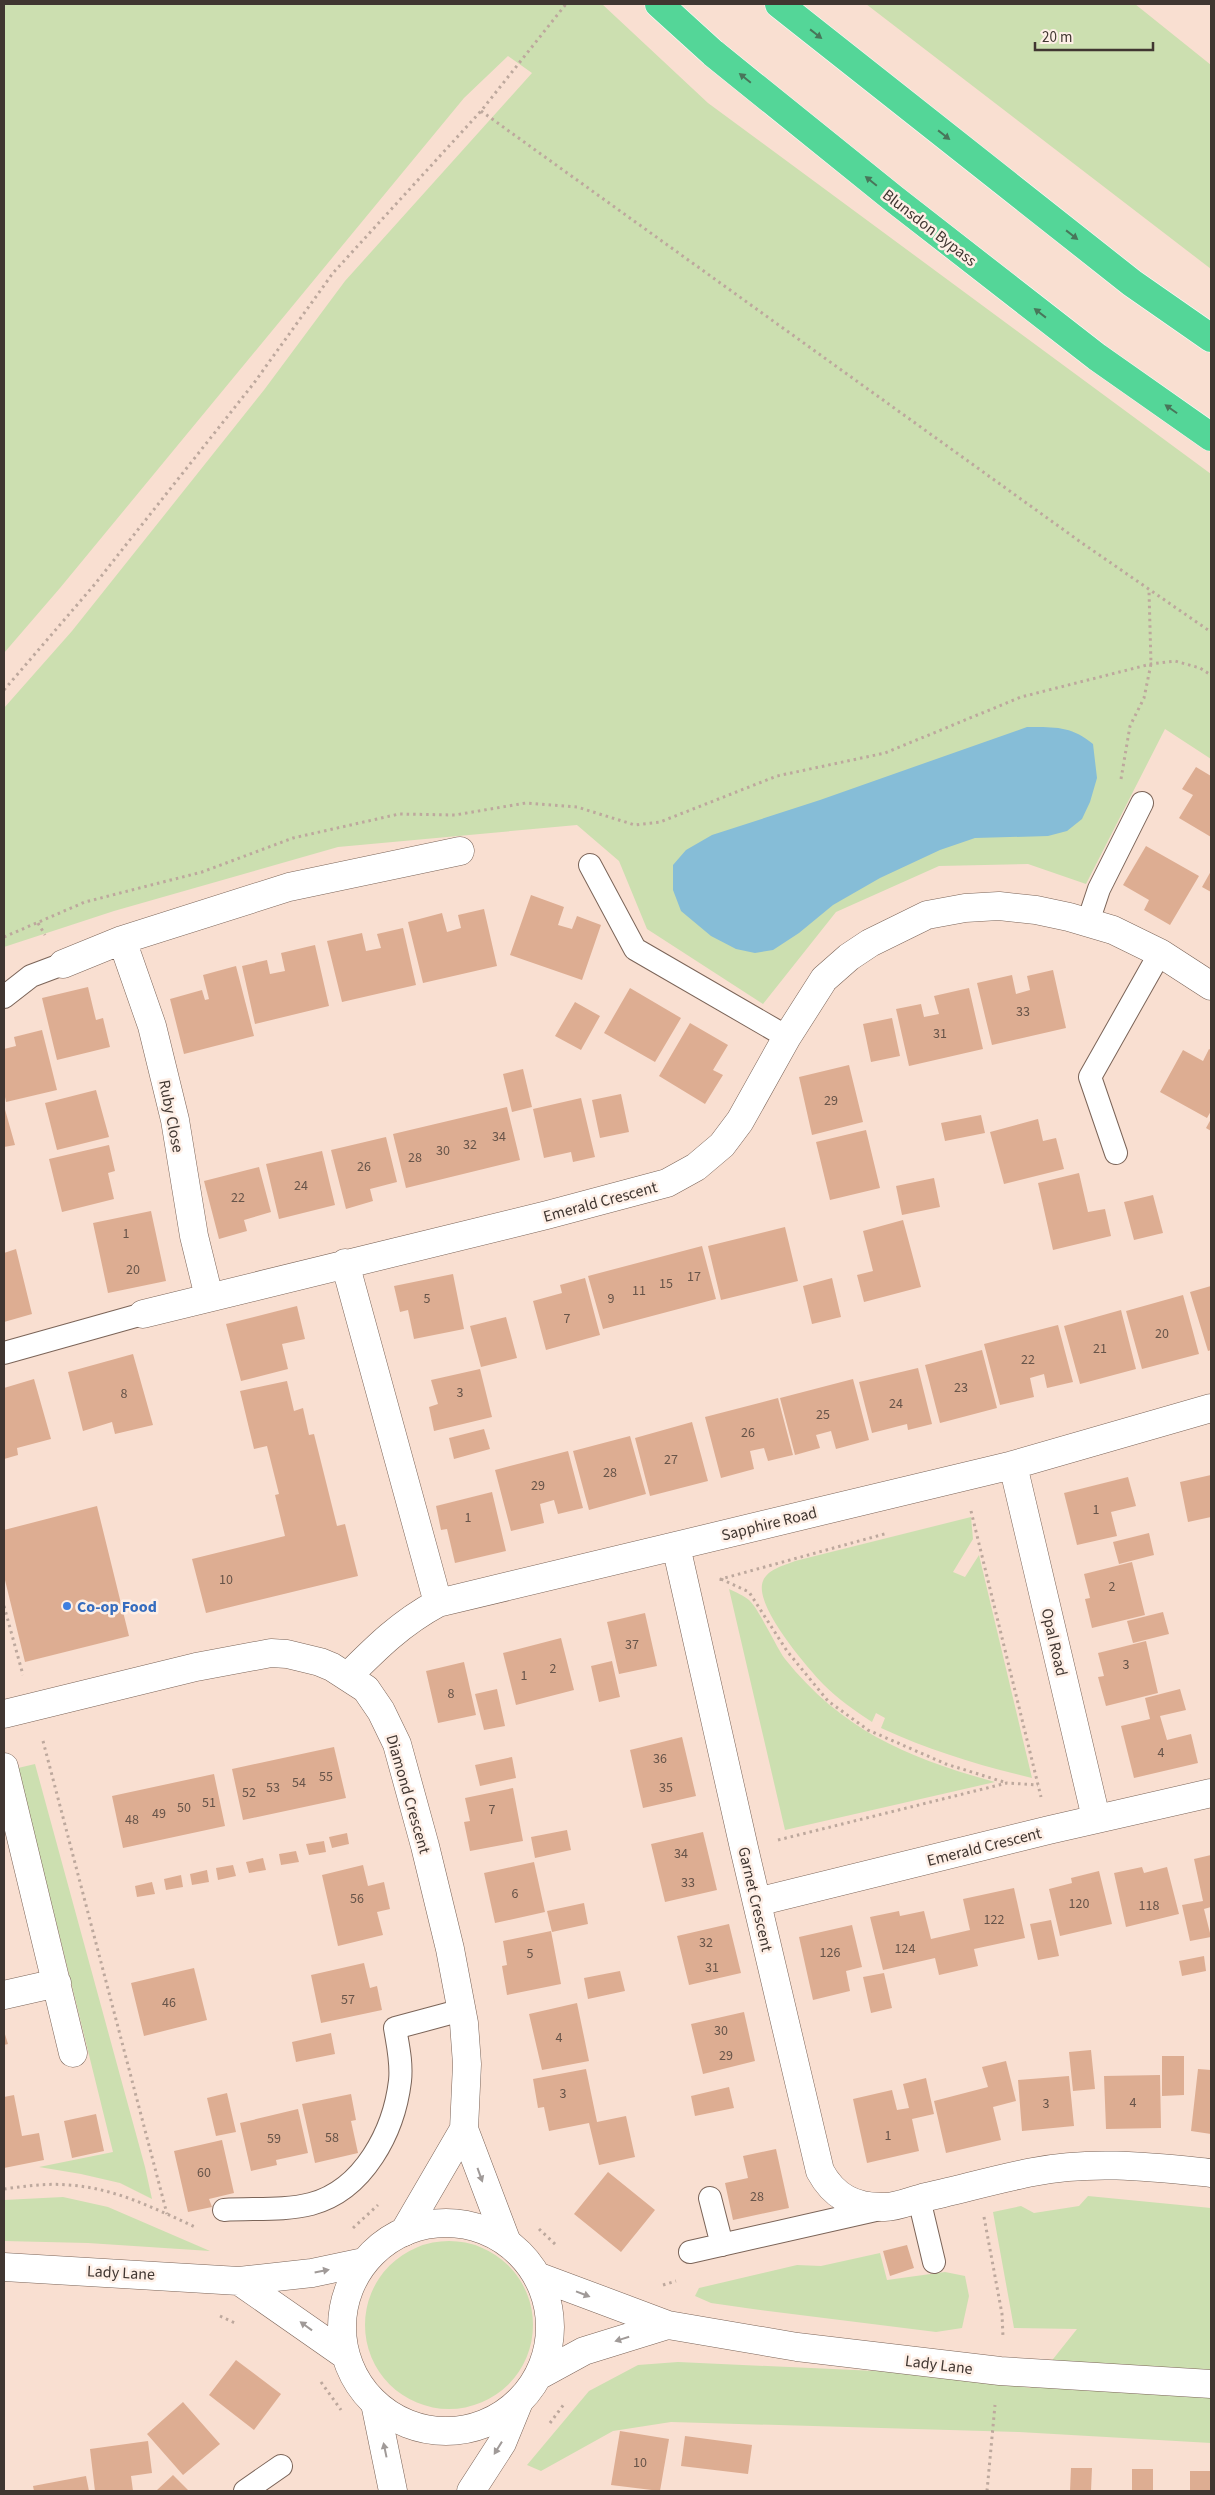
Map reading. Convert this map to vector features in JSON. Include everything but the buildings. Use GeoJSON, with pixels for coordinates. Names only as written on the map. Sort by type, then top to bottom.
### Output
{"type":"FeatureCollection","features":[{"type":"Feature","properties":{"kind":"highway","name":"Blunsdon Bypass"},"geometry":{"type":"LineString","coordinates":[[659,4],[713,53],[894,199],[1097,357],[1211,437]]}},
{"type":"Feature","properties":{"kind":"highway"},"geometry":{"type":"LineString","coordinates":[[778,4],[1132,283],[1211,338]]}},
{"type":"Feature","properties":{"kind":"street"},"geometry":{"type":"LineString","coordinates":[[63,964],[122,940],[289,887],[460,851]]}},
{"type":"Feature","properties":{"kind":"street","name":"Emerald Crescent"},"geometry":{"type":"LineString","coordinates":[[143,1314],[546,1215],[667,1183],[696,1168],[722,1145],[740,1121],[787,1037],[824,979],[849,957],[870,944],[928,915],[965,908],[999,906],[1036,910],[1088,922],[1113,930],[1160,953],[1211,986]]}},
{"type":"Feature","properties":{"kind":"street","name":"Ruby Close"},"geometry":{"type":"LineString","coordinates":[[122,940],[152,1026],[166,1082],[175,1120],[194,1236],[209,1297]]}},
{"type":"Feature","properties":{"kind":"street"},"geometry":{"type":"LineString","coordinates":[[345,1263],[438,1603]]}},
{"type":"Feature","properties":{"kind":"street","name":"Sapphire Road"},"geometry":{"type":"LineString","coordinates":[[348,1676],[393,1631],[438,1603],[1013,1464],[1211,1408]]}},
{"type":"Feature","properties":{"kind":"street","name":"Opal Road"},"geometry":{"type":"LineString","coordinates":[[1013,1464],[1096,1818]]}},
{"type":"Feature","properties":{"kind":"street","name":"Garnet Crescent"},"geometry":{"type":"LineString","coordinates":[[676,1546],[820,2171],[827,2185],[840,2197],[859,2205],[886,2208],[1033,2172],[1085,2164],[1133,2164],[1211,2174]]}},
{"type":"Feature","properties":{"kind":"street","name":"Diamond Crescent"},"geometry":{"type":"LineString","coordinates":[[4,1714],[196,1667],[271,1653],[287,1654],[320,1662],[348,1676],[366,1688],[382,1711],[396,1744],[430,1865],[462,2010],[467,2049],[464,2129],[506,2240]]}},
{"type":"Feature","properties":{"kind":"street"},"geometry":{"type":"LineString","coordinates":[[4,1767],[73,2053]]}},
{"type":"Feature","properties":{"kind":"street","name":"Emerald Crescent"},"geometry":{"type":"LineString","coordinates":[[757,1902],[1096,1818],[1211,1793]]}},
{"type":"Feature","properties":{"kind":"street"},"geometry":{"type":"LineString","coordinates":[[4,1995],[57,1983]]}},
{"type":"Feature","properties":{"kind":"street","name":"Diamond Crescent"},"geometry":{"type":"LineString","coordinates":[[404,2232],[464,2129]]}},
{"type":"Feature","properties":{"kind":"street","name":"Lady Lane"},"geometry":{"type":"LineString","coordinates":[[453,2225],[486,2232],[506,2240],[523,2256],[537,2276],[548,2309],[551,2336],[546,2362],[540,2375],[518,2404],[488,2420],[456,2429],[442,2430],[407,2424],[376,2408],[362,2391],[345,2354],[343,2305],[352,2280],[364,2262],[384,2244],[404,2232],[453,2225]]}},
{"type":"Feature","properties":{"kind":"street","name":"Lady Lane"},"geometry":{"type":"LineString","coordinates":[[4,2267],[239,2281],[312,2273],[364,2262]]}},
{"type":"Feature","properties":{"kind":"street","name":"Lady Lane"},"geometry":{"type":"LineString","coordinates":[[537,2276],[668,2325],[797,2347],[964,2368],[1211,2384]]}},
{"type":"Feature","properties":{"kind":"street"},"geometry":{"type":"LineString","coordinates":[[239,2281],[345,2354]]}},
{"type":"Feature","properties":{"kind":"street","name":"Lady Lane"},"geometry":{"type":"LineString","coordinates":[[540,2375],[584,2351],[668,2325]]}},
{"type":"Feature","properties":{"kind":"street"},"geometry":{"type":"LineString","coordinates":[[471,2491],[502,2443],[518,2404]]}},
{"type":"Feature","properties":{"kind":"street"},"geometry":{"type":"LineString","coordinates":[[376,2408],[393,2491]]}},
{"type":"Feature","properties":{"kind":"lane"},"geometry":{"type":"LineString","coordinates":[[1088,922],[1099,889],[1142,803]]}},
{"type":"Feature","properties":{"kind":"lane"},"geometry":{"type":"LineString","coordinates":[[590,865],[635,949],[787,1037]]}},
{"type":"Feature","properties":{"kind":"lane"},"geometry":{"type":"LineString","coordinates":[[1116,1153],[1090,1077],[1160,953]]}},
{"type":"Feature","properties":{"kind":"lane"},"geometry":{"type":"LineString","coordinates":[[4,998],[31,976],[63,964]]}},
{"type":"Feature","properties":{"kind":"lane"},"geometry":{"type":"LineString","coordinates":[[4,1353],[143,1314]]}},
{"type":"Feature","properties":{"kind":"lane"},"geometry":{"type":"LineString","coordinates":[[224,2210],[312,2204],[341,2191],[368,2161],[392,2117],[401,2067],[395,2028],[462,2010]]}},
{"type":"Feature","properties":{"kind":"lane"},"geometry":{"type":"LineString","coordinates":[[710,2198],[722,2245]]}},
{"type":"Feature","properties":{"kind":"lane"},"geometry":{"type":"LineString","coordinates":[[919,2199],[934,2262]]}},
{"type":"Feature","properties":{"kind":"lane","name":"Garnet Crescent"},"geometry":{"type":"LineString","coordinates":[[690,2252],[886,2208]]}},
{"type":"Feature","properties":{"kind":"lane"},"geometry":{"type":"LineString","coordinates":[[245,2491],[281,2466]]}},
{"type":"Feature","properties":{"kind":"path"},"geometry":{"type":"LineString","coordinates":[[4,690],[95,584],[248,390],[333,273],[481,111],[566,4]]}},
{"type":"Feature","properties":{"kind":"path"},"geometry":{"type":"LineString","coordinates":[[481,111],[1149,591],[1211,632]]}},
{"type":"Feature","properties":{"kind":"path"},"geometry":{"type":"LineString","coordinates":[[1149,591],[1152,664]]}},
{"type":"Feature","properties":{"kind":"path"},"geometry":{"type":"LineString","coordinates":[[4,937],[86,902],[202,872],[293,838],[398,814],[455,815],[526,803],[577,807],[635,825],[660,822],[777,776],[885,753],[1021,697],[1152,664],[1176,661],[1200,668],[1211,675]]}},
{"type":"Feature","properties":{"kind":"path"},"geometry":{"type":"LineString","coordinates":[[963,1513],[972,1510],[1042,1803]]}},
{"type":"Feature","properties":{"kind":"path"},"geometry":{"type":"LineString","coordinates":[[720,1579],[898,1531]]}},
{"type":"Feature","properties":{"kind":"path"},"geometry":{"type":"LineString","coordinates":[[720,1579],[749,1592],[787,1651],[828,1701],[868,1730],[946,1764],[1007,1782],[1038,1785]]}},
{"type":"Feature","properties":{"kind":"path"},"geometry":{"type":"LineString","coordinates":[[720,1579],[723,1588]]}},
{"type":"Feature","properties":{"kind":"path"},"geometry":{"type":"LineString","coordinates":[[48,1760],[167,2214]]}},
{"type":"Feature","properties":{"kind":"path"},"geometry":{"type":"LineString","coordinates":[[778,1840],[1007,1782]]}},
{"type":"Feature","properties":{"kind":"path"},"geometry":{"type":"LineString","coordinates":[[775,1830],[780,1850]]}},
{"type":"Feature","properties":{"kind":"green space"},"geometry":{"type":"Polygon","coordinates":[[[4,4],[602,4],[708,103],[1211,474],[1211,759],[1165,729],[1086,884],[1028,864],[939,866],[836,912],[763,1004],[647,929],[619,861],[577,825],[338,847],[114,911],[4,947],[4,708],[72,631],[264,390],[345,281],[532,73],[508,56],[464,98],[60,588],[4,653],[4,4]]]}},
{"type":"Feature","properties":{"kind":"green space"},"geometry":{"type":"Polygon","coordinates":[[[866,4],[1135,4],[1211,65],[1211,269],[866,4]]]}},
{"type":"Feature","properties":{"kind":"green space"},"geometry":{"type":"Polygon","coordinates":[[[971,1517],[973,1539],[953,1572],[965,1577],[979,1555],[1032,1778],[974,1763],[918,1744],[881,1728],[885,1718],[876,1713],[872,1722],[859,1714],[823,1684],[805,1664],[773,1620],[762,1592],[763,1581],[768,1574],[776,1568],[795,1561],[971,1517]]]}},
{"type":"Feature","properties":{"kind":"green space"},"geometry":{"type":"Polygon","coordinates":[[[729,1589],[749,1600],[785,1659],[807,1684],[854,1723],[906,1752],[963,1773],[995,1782],[785,1830],[729,1589]]]}},
{"type":"Feature","properties":{"kind":"green space"},"geometry":{"type":"Polygon","coordinates":[[[35,1764],[145,2167],[152,2199],[120,2183],[39,2167],[113,2152],[18,1768],[35,1764]]]}},
{"type":"Feature","properties":{"kind":"green space"},"geometry":{"type":"Polygon","coordinates":[[[1088,2196],[1211,2208],[1211,2443],[1019,2432],[671,2422],[613,2431],[541,2471],[527,2465],[589,2391],[638,2365],[678,2362],[963,2375],[1030,2388],[1077,2329],[1014,2328],[993,2212],[1021,2206],[1034,2213],[1079,2206],[1088,2196]]]}},
{"type":"Feature","properties":{"kind":"green space"},"geometry":{"type":"Polygon","coordinates":[[[63,2197],[108,2207],[210,2251],[88,2243],[4,2241],[4,2200],[63,2197]]]}},
{"type":"Feature","properties":{"kind":"green space"},"geometry":{"type":"Polygon","coordinates":[[[449,2241],[473,2245],[488,2251],[502,2260],[514,2272],[523,2286],[529,2301],[533,2325],[529,2349],[523,2364],[514,2378],[502,2390],[488,2399],[473,2405],[449,2409],[425,2405],[410,2399],[396,2390],[384,2378],[375,2364],[369,2349],[365,2325],[369,2301],[375,2286],[384,2272],[396,2260],[410,2251],[425,2245],[449,2241]]]}},
{"type":"Feature","properties":{"kind":"green space"},"geometry":{"type":"Polygon","coordinates":[[[880,2253],[887,2280],[945,2272],[965,2276],[969,2296],[962,2328],[936,2332],[711,2303],[695,2296],[699,2288],[797,2265],[821,2266],[880,2253]]]}},
{"type":"Feature","properties":{"kind":"water"},"geometry":{"type":"Polygon","coordinates":[[[1027,727],[1054,728],[1070,731],[1093,744],[1097,778],[1090,802],[1082,819],[1067,831],[1048,836],[975,838],[940,850],[880,878],[833,905],[799,933],[773,950],[755,953],[736,949],[711,936],[681,911],[673,890],[673,865],[686,850],[712,835],[820,800],[1027,727]]]}},
{"type":"Feature","properties":{"kind":"place","name":"Co-op Food"},"geometry":{"type":"Point","coordinates":[67,1606]}}]}
